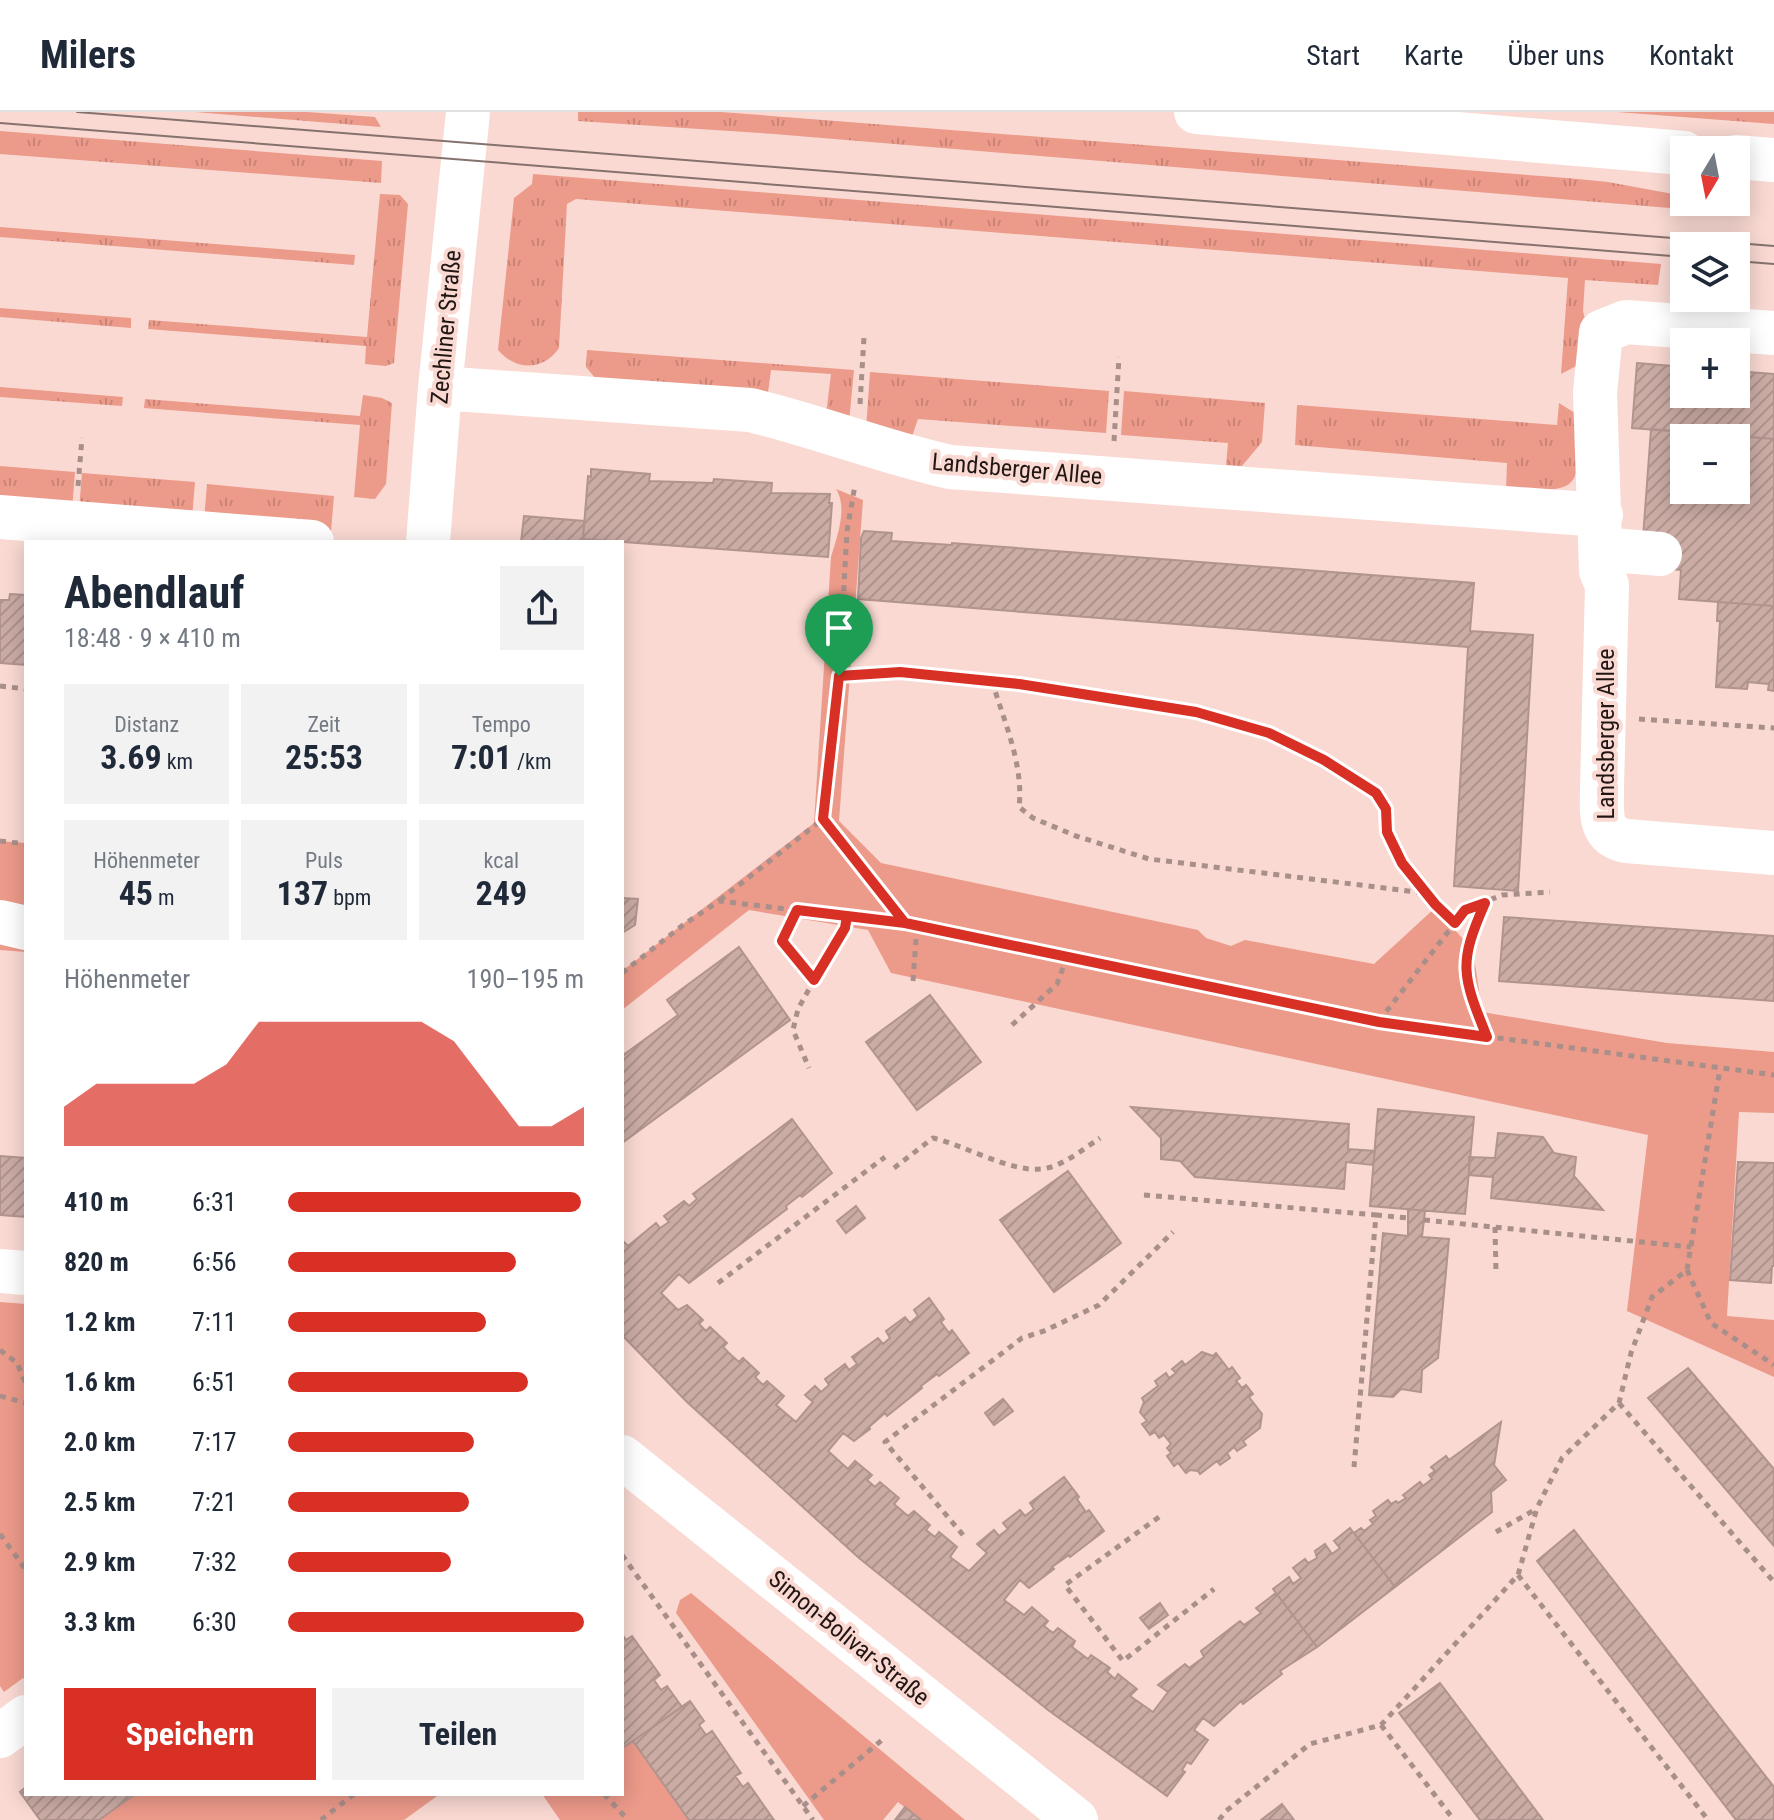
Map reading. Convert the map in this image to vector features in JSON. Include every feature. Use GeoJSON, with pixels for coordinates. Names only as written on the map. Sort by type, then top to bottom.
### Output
{"type":"FeatureCollection","features":[{"type":"Feature","properties":{"kind":"street","name":"Zechliner Straße"},"geometry":{"type":"LineString","coordinates":[[428,540],[468,112]]}},
{"type":"Feature","properties":{"kind":"street"},"geometry":{"type":"LineString","coordinates":[[1196,112],[1670,152]]}},
{"type":"Feature","properties":{"kind":"street"},"geometry":{"type":"LineString","coordinates":[[1750,158],[1774,160]]}},
{"type":"Feature","properties":{"kind":"street","name":"Landsberger Allee"},"geometry":{"type":"LineString","coordinates":[[1774,333],[1626,322],[1601,332],[1595,393],[1601,571],[1607,585],[1602,804],[1605,828],[1615,839],[1626,841],[1774,853]]}},
{"type":"Feature","properties":{"kind":"street","name":"Landsberger Allee"},"geometry":{"type":"LineString","coordinates":[[440,388],[750,410],[796,421],[904,457],[950,467],[1111,478],[1601,532]]}},
{"type":"Feature","properties":{"kind":"street"},"geometry":{"type":"LineString","coordinates":[[0,517],[287,540]]}},
{"type":"Feature","properties":{"kind":"street"},"geometry":{"type":"LineString","coordinates":[[1601,532],[1660,554]]}},
{"type":"Feature","properties":{"kind":"street"},"geometry":{"type":"LineString","coordinates":[[0,922],[24,928]]}},
{"type":"Feature","properties":{"kind":"street"},"geometry":{"type":"LineString","coordinates":[[0,1271],[24,1273]]}},
{"type":"Feature","properties":{"kind":"street","name":"Simon-Bolivar-Straße"},"geometry":{"type":"LineString","coordinates":[[624,1459],[1076,1820]]}},
{"type":"Feature","properties":{"kind":"street"},"geometry":{"type":"LineString","coordinates":[[0,1736],[24,1718]]}},
{"type":"Feature","properties":{"kind":"path"},"geometry":{"type":"LineString","coordinates":[[857,440],[864,337]]}},
{"type":"Feature","properties":{"kind":"path"},"geometry":{"type":"LineString","coordinates":[[1111,478],[1119,357]]}},
{"type":"Feature","properties":{"kind":"path"},"geometry":{"type":"LineString","coordinates":[[855,485],[847,531],[839,676],[823,819],[905,923]]}},
{"type":"Feature","properties":{"kind":"path"},"geometry":{"type":"LineString","coordinates":[[839,676],[900,672],[1099,695],[1196,712],[1269,733],[1324,760],[1376,793],[1386,809],[1387,832],[1402,863],[1455,923]]}},
{"type":"Feature","properties":{"kind":"path"},"geometry":{"type":"LineString","coordinates":[[992,681],[1016,765],[1021,793],[1019,807],[1033,818],[1076,836],[1149,859],[1426,893]]}},
{"type":"Feature","properties":{"kind":"path"},"geometry":{"type":"LineString","coordinates":[[0,686],[24,689]]}},
{"type":"Feature","properties":{"kind":"path"},"geometry":{"type":"LineString","coordinates":[[1631,718],[1774,728]]}},
{"type":"Feature","properties":{"kind":"path"},"geometry":{"type":"LineString","coordinates":[[624,972],[823,819]]}},
{"type":"Feature","properties":{"kind":"path"},"geometry":{"type":"LineString","coordinates":[[0,841],[24,844]]}},
{"type":"Feature","properties":{"kind":"path"},"geometry":{"type":"LineString","coordinates":[[1379,1022],[1465,910],[1502,895],[1550,892]]}},
{"type":"Feature","properties":{"kind":"path"},"geometry":{"type":"LineString","coordinates":[[719,901],[905,923],[1379,1022],[1774,1075]]}},
{"type":"Feature","properties":{"kind":"path"},"geometry":{"type":"LineString","coordinates":[[1485,903],[1469,938],[1465,956],[1466,975],[1487,1037]]}},
{"type":"Feature","properties":{"kind":"path"},"geometry":{"type":"LineString","coordinates":[[797,910],[782,941],[814,980]]}},
{"type":"Feature","properties":{"kind":"path"},"geometry":{"type":"LineString","coordinates":[[809,1068],[793,1030],[798,1009],[845,928],[847,916]]}},
{"type":"Feature","properties":{"kind":"path"},"geometry":{"type":"LineString","coordinates":[[913,981],[917,926]]}},
{"type":"Feature","properties":{"kind":"path"},"geometry":{"type":"LineString","coordinates":[[1012,1025],[1057,984],[1067,957]]}},
{"type":"Feature","properties":{"kind":"path"},"geometry":{"type":"LineString","coordinates":[[1720,1069],[1687,1270],[1711,1323],[1774,1365]]}},
{"type":"Feature","properties":{"kind":"path"},"geometry":{"type":"LineString","coordinates":[[894,1168],[933,1138],[1007,1163],[1039,1170],[1056,1165],[1100,1138]]}},
{"type":"Feature","properties":{"kind":"path"},"geometry":{"type":"LineString","coordinates":[[718,1283],[885,1157]]}},
{"type":"Feature","properties":{"kind":"path"},"geometry":{"type":"LineString","coordinates":[[1144,1195],[1408,1218]]}},
{"type":"Feature","properties":{"kind":"path"},"geometry":{"type":"LineString","coordinates":[[1354,1467],[1376,1215]]}},
{"type":"Feature","properties":{"kind":"path"},"geometry":{"type":"LineString","coordinates":[[1424,1220],[1691,1247]]}},
{"type":"Feature","properties":{"kind":"path"},"geometry":{"type":"LineString","coordinates":[[1495,1227],[1496,1273]]}},
{"type":"Feature","properties":{"kind":"path"},"geometry":{"type":"LineString","coordinates":[[963,1535],[885,1442],[1022,1338],[1099,1305],[1173,1232]]}},
{"type":"Feature","properties":{"kind":"path"},"geometry":{"type":"LineString","coordinates":[[1219,1820],[1226,1811],[1310,1744],[1381,1725],[1518,1575],[1537,1508],[1562,1458],[1619,1403],[1631,1353],[1652,1297],[1687,1270]]}},
{"type":"Feature","properties":{"kind":"path"},"geometry":{"type":"LineString","coordinates":[[0,1350],[17,1363],[24,1379]]}},
{"type":"Feature","properties":{"kind":"path"},"geometry":{"type":"LineString","coordinates":[[0,1396],[24,1402]]}},
{"type":"Feature","properties":{"kind":"path"},"geometry":{"type":"LineString","coordinates":[[1619,1403],[1774,1582]]}},
{"type":"Feature","properties":{"kind":"path"},"geometry":{"type":"LineString","coordinates":[[1496,1532],[1537,1508]]}},
{"type":"Feature","properties":{"kind":"path"},"geometry":{"type":"LineString","coordinates":[[1159,1517],[1065,1585],[1123,1661],[1214,1589]]}},
{"type":"Feature","properties":{"kind":"path"},"geometry":{"type":"LineString","coordinates":[[0,1534],[24,1567]]}},
{"type":"Feature","properties":{"kind":"path"},"geometry":{"type":"LineString","coordinates":[[624,1558],[813,1820]]}},
{"type":"Feature","properties":{"kind":"path"},"geometry":{"type":"LineString","coordinates":[[1518,1575],[1708,1820]]}},
{"type":"Feature","properties":{"kind":"path"},"geometry":{"type":"LineString","coordinates":[[1381,1725],[1454,1820]]}},
{"type":"Feature","properties":{"kind":"path"},"geometry":{"type":"LineString","coordinates":[[803,1806],[882,1740]]}},
{"type":"Feature","properties":{"kind":"path"},"geometry":{"type":"LineString","coordinates":[[321,1820],[351,1796]]}},
{"type":"Feature","properties":{"kind":"path"},"geometry":{"type":"LineString","coordinates":[[606,1796],[628,1820]]}},
{"type":"Feature","properties":{"kind":"green space"},"geometry":{"type":"Polygon","coordinates":[[[195,112],[307,112],[375,117],[381,127],[195,112]]]}},
{"type":"Feature","properties":{"kind":"green space"},"geometry":{"type":"Polygon","coordinates":[[[578,112],[721,112],[1567,178],[1670,193],[1670,208],[774,134],[578,121],[578,112]]]}},
{"type":"Feature","properties":{"kind":"green space"},"geometry":{"type":"Polygon","coordinates":[[[1617,112],[1774,112],[1774,124],[1617,112]]]}},
{"type":"Feature","properties":{"kind":"green space"},"geometry":{"type":"Polygon","coordinates":[[[0,131],[382,161],[381,183],[0,154],[0,131]]]}},
{"type":"Feature","properties":{"kind":"green space"},"geometry":{"type":"Polygon","coordinates":[[[533,174],[1661,264],[1658,285],[1585,280],[1583,311],[1587,327],[1580,364],[1561,374],[1568,278],[576,199],[567,204],[559,348],[545,361],[529,366],[513,362],[498,350],[514,198],[532,184],[533,174]]]}},
{"type":"Feature","properties":{"kind":"green space"},"geometry":{"type":"Polygon","coordinates":[[[380,194],[400,195],[408,204],[394,363],[386,366],[365,364],[366,346],[148,329],[149,320],[367,337],[380,194]]]}},
{"type":"Feature","properties":{"kind":"green space"},"geometry":{"type":"Polygon","coordinates":[[[0,227],[355,255],[354,265],[0,237],[0,227]]]}},
{"type":"Feature","properties":{"kind":"green space"},"geometry":{"type":"Polygon","coordinates":[[[0,308],[131,318],[131,328],[0,317],[0,308]]]}},
{"type":"Feature","properties":{"kind":"green space"},"geometry":{"type":"Polygon","coordinates":[[[587,350],[854,370],[849,422],[826,414],[831,374],[771,370],[767,400],[601,385],[586,367],[587,350]]]}},
{"type":"Feature","properties":{"kind":"green space"},"geometry":{"type":"Polygon","coordinates":[[[870,372],[1109,391],[1106,433],[918,419],[910,442],[866,429],[870,372]]]}},
{"type":"Feature","properties":{"kind":"green space"},"geometry":{"type":"Polygon","coordinates":[[[0,387],[123,397],[122,406],[0,397],[0,387]]]}},
{"type":"Feature","properties":{"kind":"green space"},"geometry":{"type":"Polygon","coordinates":[[[1124,391],[1265,403],[1262,442],[1242,466],[1226,465],[1228,443],[1121,435],[1124,391]]]}},
{"type":"Feature","properties":{"kind":"green space"},"geometry":{"type":"Polygon","coordinates":[[[363,395],[392,403],[386,484],[375,499],[354,497],[360,425],[144,408],[145,399],[360,416],[363,395]]]}},
{"type":"Feature","properties":{"kind":"green space"},"geometry":{"type":"Polygon","coordinates":[[[1559,403],[1578,415],[1578,459],[1572,482],[1551,490],[1506,491],[1507,463],[1295,445],[1297,405],[1557,425],[1559,403]]]}},
{"type":"Feature","properties":{"kind":"green space"},"geometry":{"type":"Polygon","coordinates":[[[0,466],[75,472],[72,510],[0,504],[0,466]]]}},
{"type":"Feature","properties":{"kind":"green space"},"geometry":{"type":"Polygon","coordinates":[[[82,473],[195,482],[192,519],[79,510],[82,473]]]}},
{"type":"Feature","properties":{"kind":"green space"},"geometry":{"type":"Polygon","coordinates":[[[207,484],[334,496],[331,531],[204,520],[207,484]]]}},
{"type":"Feature","properties":{"kind":"green space"},"geometry":{"type":"Polygon","coordinates":[[[836,489],[863,500],[839,821],[881,863],[1198,930],[1206,938],[1231,946],[1245,940],[1374,964],[1435,908],[1473,950],[1482,1012],[1667,1043],[1774,1052],[1774,1113],[1739,1112],[1727,1316],[1774,1320],[1774,1377],[1627,1311],[1648,1135],[891,973],[868,930],[749,910],[624,1008],[624,969],[814,823],[831,557],[841,514],[836,489]]]}},
{"type":"Feature","properties":{"kind":"green space"},"geometry":{"type":"Polygon","coordinates":[[[0,841],[24,843],[24,952],[0,950],[0,841]]]}},
{"type":"Feature","properties":{"kind":"green space"},"geometry":{"type":"Polygon","coordinates":[[[0,1302],[24,1304],[24,1679],[4,1692],[0,1686],[0,1302]]]}},
{"type":"Feature","properties":{"kind":"green space"},"geometry":{"type":"Polygon","coordinates":[[[691,1593],[965,1820],[921,1820],[898,1802],[883,1820],[824,1820],[676,1613],[680,1600],[691,1593]]]}},
{"type":"Feature","properties":{"kind":"green space"},"geometry":{"type":"Polygon","coordinates":[[[633,1741],[689,1820],[560,1820],[543,1796],[624,1796],[625,1747],[633,1741]]]}},
{"type":"Feature","properties":{"kind":"green space"},"geometry":{"type":"Polygon","coordinates":[[[132,1796],[437,1796],[404,1820],[99,1820],[132,1796]]]}},
{"type":"Feature","properties":{"kind":"building"},"geometry":{"type":"Polygon","coordinates":[[[1637,363],[1670,366],[1670,408],[1750,408],[1750,372],[1774,374],[1774,439],[1750,437],[1750,424],[1670,424],[1670,431],[1632,428],[1637,363]]]}},
{"type":"Feature","properties":{"kind":"building"},"geometry":{"type":"Polygon","coordinates":[[[1651,429],[1670,431],[1670,504],[1750,504],[1750,437],[1774,439],[1774,606],[1679,599],[1681,570],[1662,568],[1643,538],[1651,429]]]}},
{"type":"Feature","properties":{"kind":"building"},"geometry":{"type":"Polygon","coordinates":[[[591,469],[650,474],[649,481],[713,483],[714,479],[772,483],[771,493],[830,494],[828,557],[583,539],[588,476],[591,477],[591,469]]]}},
{"type":"Feature","properties":{"kind":"building"},"geometry":{"type":"Polygon","coordinates":[[[524,516],[584,521],[583,540],[521,540],[524,516]]]}},
{"type":"Feature","properties":{"kind":"building"},"geometry":{"type":"Polygon","coordinates":[[[864,531],[892,533],[891,541],[1474,583],[1470,631],[1533,635],[1518,891],[1454,886],[1468,647],[858,599],[864,531]]]}},
{"type":"Feature","properties":{"kind":"building"},"geometry":{"type":"Polygon","coordinates":[[[10,594],[24,595],[24,665],[0,663],[0,600],[9,600],[10,594]]]}},
{"type":"Feature","properties":{"kind":"building"},"geometry":{"type":"Polygon","coordinates":[[[1718,602],[1774,606],[1774,691],[1768,690],[1769,684],[1748,682],[1747,689],[1716,687],[1720,621],[1717,621],[1718,602]]]}},
{"type":"Feature","properties":{"kind":"building"},"geometry":{"type":"Polygon","coordinates":[[[624,898],[638,899],[635,925],[624,932],[624,898]]]}},
{"type":"Feature","properties":{"kind":"building"},"geometry":{"type":"Polygon","coordinates":[[[1504,917],[1774,936],[1774,1001],[1499,981],[1504,917]]]}},
{"type":"Feature","properties":{"kind":"building"},"geometry":{"type":"Polygon","coordinates":[[[739,947],[790,1020],[624,1142],[624,1055],[678,1015],[667,1000],[739,947]]]}},
{"type":"Feature","properties":{"kind":"building"},"geometry":{"type":"Polygon","coordinates":[[[930,995],[981,1062],[917,1110],[866,1042],[930,995]]]}},
{"type":"Feature","properties":{"kind":"building"},"geometry":{"type":"Polygon","coordinates":[[[1131,1107],[1349,1124],[1348,1149],[1375,1151],[1373,1165],[1346,1162],[1344,1189],[1195,1177],[1180,1161],[1161,1159],[1161,1138],[1131,1107]]]}},
{"type":"Feature","properties":{"kind":"building"},"geometry":{"type":"Polygon","coordinates":[[[1378,1109],[1474,1117],[1465,1214],[1370,1206],[1378,1109]]]}},
{"type":"Feature","properties":{"kind":"building"},"geometry":{"type":"Polygon","coordinates":[[[792,1119],[832,1173],[689,1283],[679,1274],[661,1293],[678,1310],[687,1305],[703,1320],[699,1324],[706,1331],[710,1327],[727,1343],[723,1347],[731,1355],[739,1362],[743,1358],[759,1373],[755,1377],[763,1385],[767,1381],[784,1396],[776,1405],[796,1422],[813,1402],[805,1395],[815,1386],[821,1392],[829,1385],[825,1379],[845,1364],[849,1370],[857,1364],[852,1357],[878,1338],[883,1344],[890,1338],[886,1331],[905,1317],[910,1323],[918,1316],[914,1310],[929,1298],[944,1319],[941,1322],[949,1333],[952,1330],[969,1353],[921,1386],[887,1416],[885,1413],[854,1441],[843,1433],[828,1451],[848,1469],[855,1461],[872,1475],[867,1480],[875,1487],[880,1482],[899,1498],[894,1504],[908,1516],[914,1511],[930,1525],[926,1530],[935,1537],[939,1532],[957,1547],[950,1557],[969,1571],[987,1553],[977,1544],[994,1530],[999,1536],[1008,1529],[1003,1523],[1020,1510],[1025,1516],[1034,1509],[1030,1503],[1064,1477],[1086,1512],[1089,1510],[1104,1531],[1052,1567],[1054,1569],[1029,1588],[1020,1580],[1004,1600],[1024,1615],[1032,1607],[1048,1621],[1044,1626],[1053,1633],[1058,1628],[1075,1641],[1072,1647],[1088,1659],[1091,1655],[1110,1668],[1107,1672],[1115,1679],[1118,1674],[1137,1689],[1130,1696],[1153,1712],[1168,1692],[1158,1685],[1185,1664],[1189,1668],[1204,1657],[1201,1651],[1240,1621],[1244,1625],[1261,1613],[1256,1608],[1276,1593],[1317,1647],[1280,1671],[1282,1674],[1243,1704],[1241,1701],[1214,1726],[1203,1718],[1194,1730],[1208,1740],[1191,1764],[1187,1762],[1182,1770],[1185,1772],[1167,1796],[1048,1710],[859,1558],[687,1402],[624,1337],[624,1242],[628,1246],[656,1223],[660,1228],[669,1222],[664,1216],[684,1201],[689,1206],[697,1199],[693,1194],[792,1119]]]}},
{"type":"Feature","properties":{"kind":"building"},"geometry":{"type":"Polygon","coordinates":[[[1498,1133],[1543,1137],[1554,1153],[1576,1157],[1574,1176],[1603,1210],[1491,1198],[1493,1177],[1469,1175],[1469,1157],[1495,1158],[1498,1133]]]}},
{"type":"Feature","properties":{"kind":"building"},"geometry":{"type":"Polygon","coordinates":[[[0,1156],[24,1158],[24,1217],[0,1215],[0,1156]]]}},
{"type":"Feature","properties":{"kind":"building"},"geometry":{"type":"Polygon","coordinates":[[[1738,1162],[1774,1163],[1774,1266],[1771,1283],[1730,1280],[1738,1162]]]}},
{"type":"Feature","properties":{"kind":"building"},"geometry":{"type":"Polygon","coordinates":[[[1068,1171],[1121,1243],[1054,1292],[1000,1220],[1068,1171]]]}},
{"type":"Feature","properties":{"kind":"building"},"geometry":{"type":"Polygon","coordinates":[[[856,1206],[865,1218],[846,1233],[837,1221],[856,1206]]]}},
{"type":"Feature","properties":{"kind":"building"},"geometry":{"type":"Polygon","coordinates":[[[1408,1209],[1425,1211],[1422,1237],[1449,1239],[1438,1358],[1422,1370],[1421,1392],[1401,1389],[1393,1397],[1369,1395],[1383,1233],[1408,1236],[1408,1209]]]}},
{"type":"Feature","properties":{"kind":"building"},"geometry":{"type":"Polygon","coordinates":[[[1202,1352],[1213,1356],[1216,1353],[1229,1370],[1232,1367],[1240,1378],[1236,1381],[1242,1388],[1246,1385],[1253,1394],[1249,1397],[1262,1414],[1260,1428],[1243,1441],[1246,1445],[1237,1451],[1234,1447],[1227,1453],[1230,1458],[1220,1465],[1217,1461],[1200,1474],[1190,1470],[1186,1473],[1178,1463],[1174,1466],[1167,1456],[1171,1453],[1167,1448],[1171,1444],[1164,1435],[1159,1438],[1155,1432],[1150,1435],[1142,1424],[1147,1421],[1140,1412],[1144,1402],[1142,1398],[1158,1386],[1155,1381],[1166,1373],[1169,1378],[1176,1373],[1172,1369],[1182,1361],[1185,1365],[1202,1352]]]}},
{"type":"Feature","properties":{"kind":"building"},"geometry":{"type":"Polygon","coordinates":[[[1688,1368],[1774,1469],[1774,1546],[1648,1398],[1688,1368]]]}},
{"type":"Feature","properties":{"kind":"building"},"geometry":{"type":"Polygon","coordinates":[[[1003,1399],[1013,1411],[994,1425],[985,1413],[1003,1399]]]}},
{"type":"Feature","properties":{"kind":"building"},"geometry":{"type":"Polygon","coordinates":[[[1501,1422],[1494,1465],[1506,1480],[1491,1492],[1492,1512],[1395,1587],[1354,1533],[1361,1528],[1364,1531],[1373,1524],[1370,1520],[1376,1516],[1373,1511],[1388,1500],[1391,1504],[1398,1503],[1420,1482],[1423,1486],[1432,1479],[1429,1475],[1435,1471],[1431,1467],[1446,1456],[1449,1460],[1501,1422]]]}},
{"type":"Feature","properties":{"kind":"building"},"geometry":{"type":"Polygon","coordinates":[[[1350,1528],[1395,1587],[1317,1647],[1273,1589],[1289,1577],[1293,1584],[1301,1578],[1293,1568],[1305,1559],[1308,1563],[1317,1558],[1315,1551],[1325,1544],[1332,1554],[1340,1548],[1334,1541],[1350,1528]]]}},
{"type":"Feature","properties":{"kind":"building"},"geometry":{"type":"Polygon","coordinates":[[[1574,1530],[1774,1787],[1774,1820],[1736,1820],[1537,1561],[1574,1530]]]}},
{"type":"Feature","properties":{"kind":"building"},"geometry":{"type":"Polygon","coordinates":[[[1160,1603],[1168,1615],[1149,1629],[1140,1618],[1160,1603]]]}},
{"type":"Feature","properties":{"kind":"building"},"geometry":{"type":"Polygon","coordinates":[[[632,1636],[660,1675],[654,1680],[661,1690],[667,1686],[682,1707],[624,1747],[624,1637],[626,1640],[632,1636]]]}},
{"type":"Feature","properties":{"kind":"building"},"geometry":{"type":"Polygon","coordinates":[[[1440,1683],[1543,1820],[1480,1820],[1399,1713],[1440,1683]]]}},
{"type":"Feature","properties":{"kind":"building"},"geometry":{"type":"Polygon","coordinates":[[[690,1701],[704,1721],[699,1725],[706,1735],[712,1731],[741,1773],[735,1776],[743,1787],[748,1783],[774,1820],[689,1820],[633,1741],[690,1701]]]}},
{"type":"Feature","properties":{"kind":"building"},"geometry":{"type":"Polygon","coordinates":[[[24,1789],[24,1796],[132,1796],[99,1820],[40,1820],[20,1792],[24,1789]]]}},
{"type":"Feature","properties":{"kind":"building"},"geometry":{"type":"Polygon","coordinates":[[[1282,1804],[1294,1820],[1261,1820],[1282,1804]]]}},
{"type":"Feature","properties":{"kind":"building"},"geometry":{"type":"Polygon","coordinates":[[[905,1807],[921,1820],[895,1820],[905,1807]]]}},
{"type":"Feature","properties":{"kind":"tram line"},"geometry":{"type":"LineString","coordinates":[[77,112],[1774,246]]}},
{"type":"Feature","properties":{"kind":"tram line"},"geometry":{"type":"LineString","coordinates":[[0,123],[1670,256]]}},
{"type":"Feature","properties":{"kind":"tram line"},"geometry":{"type":"LineString","coordinates":[[1750,262],[1774,264]]}},
{"type":"Feature","properties":{"kind":"route"},"geometry":{"type":"LineString","coordinates":[[839,676],[823,819],[905,923],[847,916],[845,928],[814,980],[782,941],[797,910],[847,916],[905,923],[1379,1022],[1487,1037],[1466,975],[1465,956],[1469,938],[1485,903],[1465,910],[1455,923],[1435,904],[1402,863],[1387,832],[1386,809],[1376,793],[1324,760],[1269,733],[1196,712],[1099,695],[900,672],[839,676]]}}]}
